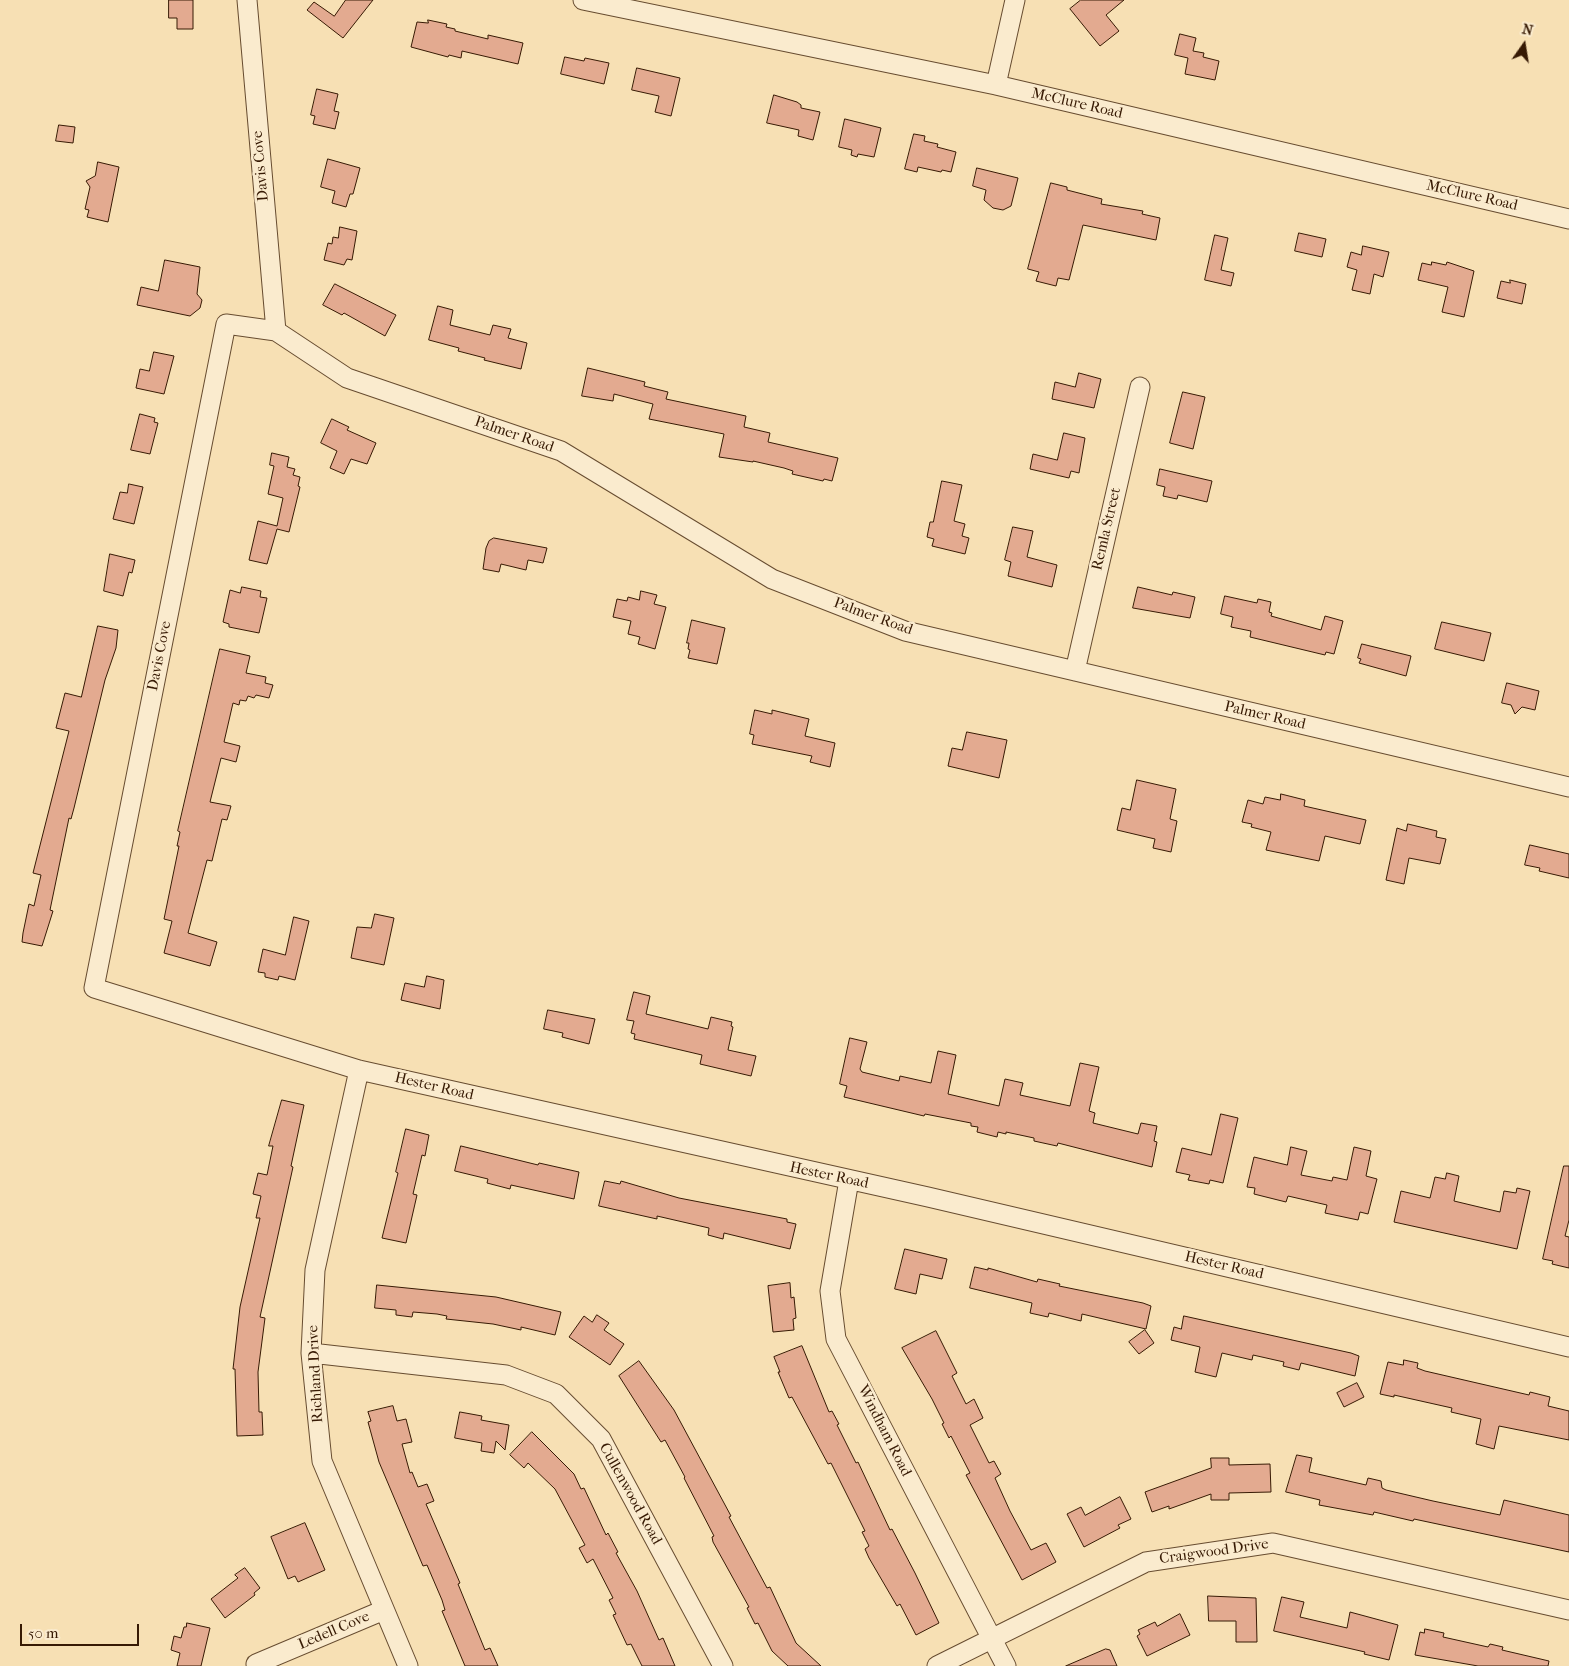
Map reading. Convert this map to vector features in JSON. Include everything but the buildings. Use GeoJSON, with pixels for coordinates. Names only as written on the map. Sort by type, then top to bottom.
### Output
{"type":"FeatureCollection","features":[{"type":"Feature","properties":{"kind":"street","name":"Davis Cove"},"geometry":{"type":"LineString","coordinates":[[247,0],[276,331]]}},
{"type":"Feature","properties":{"kind":"street","name":"McClure Road"},"geometry":{"type":"LineString","coordinates":[[583,0],[996,85],[1569,219]]}},
{"type":"Feature","properties":{"kind":"street"},"geometry":{"type":"LineString","coordinates":[[996,85],[1015,0]]}},
{"type":"Feature","properties":{"kind":"street","name":"Davis Cove"},"geometry":{"type":"LineString","coordinates":[[94,988],[226,324]]}},
{"type":"Feature","properties":{"kind":"street","name":"Palmer Road"},"geometry":{"type":"LineString","coordinates":[[226,324],[276,331],[347,378],[560,451],[772,579],[905,631],[1569,787]]}},
{"type":"Feature","properties":{"kind":"street","name":"Remla Street"},"geometry":{"type":"LineString","coordinates":[[1075,672],[1140,388]]}},
{"type":"Feature","properties":{"kind":"street","name":"Hester Road"},"geometry":{"type":"LineString","coordinates":[[94,988],[359,1070],[938,1199],[1569,1346]]}},
{"type":"Feature","properties":{"kind":"street","name":"Richland Drive"},"geometry":{"type":"LineString","coordinates":[[359,1070],[315,1270],[311,1353],[322,1461],[408,1666]]}},
{"type":"Feature","properties":{"kind":"street","name":"Windham Road"},"geometry":{"type":"LineString","coordinates":[[850,1180],[830,1290],[836,1339],[1006,1666]]}},
{"type":"Feature","properties":{"kind":"street","name":"Cullenwood Road"},"geometry":{"type":"LineString","coordinates":[[311,1353],[506,1375],[556,1394],[601,1439],[723,1666]]}},
{"type":"Feature","properties":{"kind":"street","name":"Craigwood Drive"},"geometry":{"type":"LineString","coordinates":[[937,1666],[1146,1562],[1273,1543],[1569,1610]]}},
{"type":"Feature","properties":{"kind":"street","name":"Ledell Cove"},"geometry":{"type":"LineString","coordinates":[[256,1664],[384,1610]]}}]}
